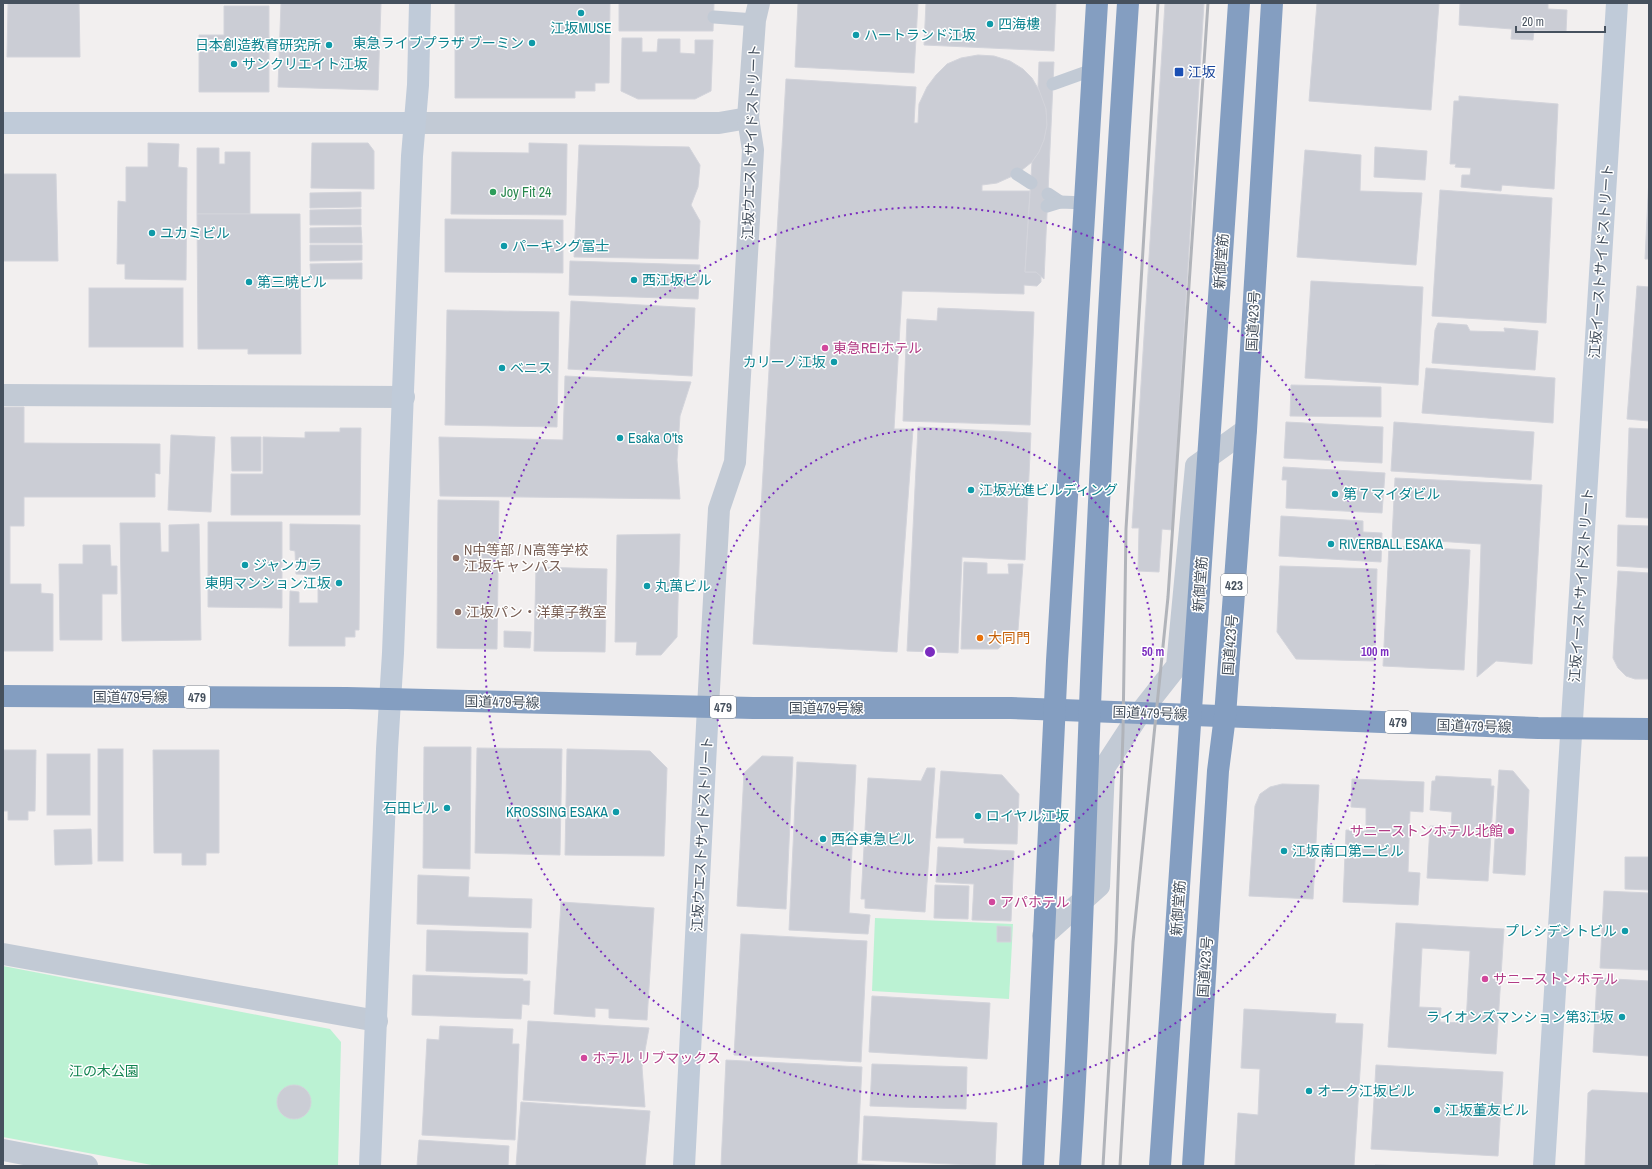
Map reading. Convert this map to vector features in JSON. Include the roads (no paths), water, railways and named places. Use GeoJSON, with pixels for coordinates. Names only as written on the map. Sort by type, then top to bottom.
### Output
{"type":"FeatureCollection","features":[{"type":"Feature","properties":{"kind":"highway"},"geometry":{"type":"LineString","coordinates":[[1033,1166],[1055,710],[1097,3]]}},
{"type":"Feature","properties":{"kind":"highway"},"geometry":{"type":"LineString","coordinates":[[1070,1166],[1077,1055],[1093,629],[1107,326],[1128,3]]}},
{"type":"Feature","properties":{"kind":"highway","name":"新御堂筋"},"geometry":{"type":"LineString","coordinates":[[1160,1166],[1239,3]]}},
{"type":"Feature","properties":{"kind":"highway","name":"国道423号"},"geometry":{"type":"LineString","coordinates":[[1193,1166],[1218,771],[1224,716],[1246,430],[1272,3]]}},
{"type":"Feature","properties":{"kind":"highway","name":"国道479号線"},"geometry":{"type":"LineString","coordinates":[[3,696],[391,699],[708,707],[1055,710],[1538,728],[1649,729]]}},
{"type":"Feature","properties":{"kind":"street"},"geometry":{"type":"LineString","coordinates":[[370,1166],[420,3]]}},
{"type":"Feature","properties":{"kind":"street","name":"江坂イーストサイドストリート"},"geometry":{"type":"LineString","coordinates":[[1544,1166],[1616,3]]}},
{"type":"Feature","properties":{"kind":"street","name":"江坂ウエストサイドストリート"},"geometry":{"type":"LineString","coordinates":[[684,1166],[719,509],[735,462],[753,150],[748,118],[757,11]]}},
{"type":"Feature","properties":{"kind":"street"},"geometry":{"type":"LineString","coordinates":[[3,122],[719,122],[748,118]]}},
{"type":"Feature","properties":{"kind":"street"},"geometry":{"type":"LineString","coordinates":[[3,395],[404,397]]}},
{"type":"Feature","properties":{"kind":"street"},"geometry":{"type":"LineString","coordinates":[[1043,936],[1099,886],[1104,768],[1140,713],[1177,666],[1196,466],[1246,430]]}},
{"type":"Feature","properties":{"kind":"street"},"geometry":{"type":"LineString","coordinates":[[3,954],[377,1021]]}},
{"type":"Feature","properties":{"kind":"street"},"geometry":{"type":"LineString","coordinates":[[3,1150],[87,1166]]}},
{"type":"Feature","properties":{"kind":"lane"},"geometry":{"type":"LineString","coordinates":[[714,17],[757,11]]}},
{"type":"Feature","properties":{"kind":"lane"},"geometry":{"type":"LineString","coordinates":[[1053,84],[1092,70]]}},
{"type":"Feature","properties":{"kind":"lane"},"geometry":{"type":"LineString","coordinates":[[1018,174],[1030,183]]}},
{"type":"Feature","properties":{"kind":"lane"},"geometry":{"type":"LineString","coordinates":[[1047,200],[1060,202],[1086,202]]}},
{"type":"Feature","properties":{"kind":"railway"},"geometry":{"type":"LineString","coordinates":[[1103,1166],[1116,942],[1123,732],[1126,529],[1158,3]]}},
{"type":"Feature","properties":{"kind":"railway"},"geometry":{"type":"LineString","coordinates":[[1120,1166],[1133,942],[1168,597],[1208,3]]}},
{"type":"Feature","properties":{"kind":"place","name":"江坂MUSE"},"geometry":{"type":"Point","coordinates":[581,13]}},
{"type":"Feature","properties":{"kind":"place","name":"四海樓"},"geometry":{"type":"Point","coordinates":[990,24]}},
{"type":"Feature","properties":{"kind":"place","name":"ハートランド江坂"},"geometry":{"type":"Point","coordinates":[856,35]}},
{"type":"Feature","properties":{"kind":"place","name":"東急ライブプラザ ブーミン"},"geometry":{"type":"Point","coordinates":[532,43]}},
{"type":"Feature","properties":{"kind":"place","name":"日本創造教育研究所"},"geometry":{"type":"Point","coordinates":[329,45]}},
{"type":"Feature","properties":{"kind":"place","name":"サンクリエイト江坂"},"geometry":{"type":"Point","coordinates":[234,64]}},
{"type":"Feature","properties":{"kind":"place","name":"江坂"},"geometry":{"type":"Point","coordinates":[1179,72]}},
{"type":"Feature","properties":{"kind":"place","name":"Joy Fit 24"},"geometry":{"type":"Point","coordinates":[493,192]}},
{"type":"Feature","properties":{"kind":"place","name":"ユカミビル"},"geometry":{"type":"Point","coordinates":[152,233]}},
{"type":"Feature","properties":{"kind":"place","name":"パーキング冨士"},"geometry":{"type":"Point","coordinates":[504,246]}},
{"type":"Feature","properties":{"kind":"place","name":"西江坂ビル"},"geometry":{"type":"Point","coordinates":[634,280]}},
{"type":"Feature","properties":{"kind":"place","name":"第三暁ビル"},"geometry":{"type":"Point","coordinates":[249,282]}},
{"type":"Feature","properties":{"kind":"place","name":"東急REIホテル"},"geometry":{"type":"Point","coordinates":[825,348]}},
{"type":"Feature","properties":{"kind":"place","name":"カリーノ江坂"},"geometry":{"type":"Point","coordinates":[834,362]}},
{"type":"Feature","properties":{"kind":"place","name":"ベニス"},"geometry":{"type":"Point","coordinates":[502,368]}},
{"type":"Feature","properties":{"kind":"place","name":"Esaka O'ts"},"geometry":{"type":"Point","coordinates":[620,438]}},
{"type":"Feature","properties":{"kind":"place","name":"江坂光進ビルディング"},"geometry":{"type":"Point","coordinates":[971,490]}},
{"type":"Feature","properties":{"kind":"place","name":"第７マイダビル"},"geometry":{"type":"Point","coordinates":[1335,494]}},
{"type":"Feature","properties":{"kind":"place","name":"RIVERBALL ESAKA"},"geometry":{"type":"Point","coordinates":[1331,544]}},
{"type":"Feature","properties":{"kind":"place","name":"N中等部 / N高等学校 江坂キャンパス"},"geometry":{"type":"Point","coordinates":[456,558]}},
{"type":"Feature","properties":{"kind":"place","name":"ジャンカラ"},"geometry":{"type":"Point","coordinates":[245,565]}},
{"type":"Feature","properties":{"kind":"place","name":"東明マンション江坂"},"geometry":{"type":"Point","coordinates":[339,583]}},
{"type":"Feature","properties":{"kind":"place","name":"丸萬ビル"},"geometry":{"type":"Point","coordinates":[647,586]}},
{"type":"Feature","properties":{"kind":"place","name":"江坂パン・洋菓子教室"},"geometry":{"type":"Point","coordinates":[458,612]}},
{"type":"Feature","properties":{"kind":"place","name":"大同門"},"geometry":{"type":"Point","coordinates":[980,638]}},
{"type":"Feature","properties":{"kind":"place","name":"石田ビル"},"geometry":{"type":"Point","coordinates":[447,808]}},
{"type":"Feature","properties":{"kind":"place","name":"KROSSING ESAKA"},"geometry":{"type":"Point","coordinates":[616,812]}},
{"type":"Feature","properties":{"kind":"place","name":"ロイヤル江坂"},"geometry":{"type":"Point","coordinates":[978,816]}},
{"type":"Feature","properties":{"kind":"place","name":"サニーストンホテル北館"},"geometry":{"type":"Point","coordinates":[1511,831]}},
{"type":"Feature","properties":{"kind":"place","name":"西谷東急ビル"},"geometry":{"type":"Point","coordinates":[823,839]}},
{"type":"Feature","properties":{"kind":"place","name":"江坂南口第二ビル"},"geometry":{"type":"Point","coordinates":[1284,851]}},
{"type":"Feature","properties":{"kind":"place","name":"アパホテル"},"geometry":{"type":"Point","coordinates":[992,902]}},
{"type":"Feature","properties":{"kind":"place","name":"プレシデントビル"},"geometry":{"type":"Point","coordinates":[1625,931]}},
{"type":"Feature","properties":{"kind":"place","name":"サニーストンホテル"},"geometry":{"type":"Point","coordinates":[1485,979]}},
{"type":"Feature","properties":{"kind":"place","name":"ライオンズマンション第3江坂"},"geometry":{"type":"Point","coordinates":[1622,1017]}},
{"type":"Feature","properties":{"kind":"place","name":"ホテル リブマックス"},"geometry":{"type":"Point","coordinates":[584,1058]}},
{"type":"Feature","properties":{"kind":"place","name":"オーク江坂ビル"},"geometry":{"type":"Point","coordinates":[1309,1091]}},
{"type":"Feature","properties":{"kind":"place","name":"江坂董友ビル"},"geometry":{"type":"Point","coordinates":[1437,1110]}},
{"type":"Feature","properties":{"kind":"park label","name":"江の木公園"},"geometry":{"type":"Point","coordinates":[104,1071]}}]}
